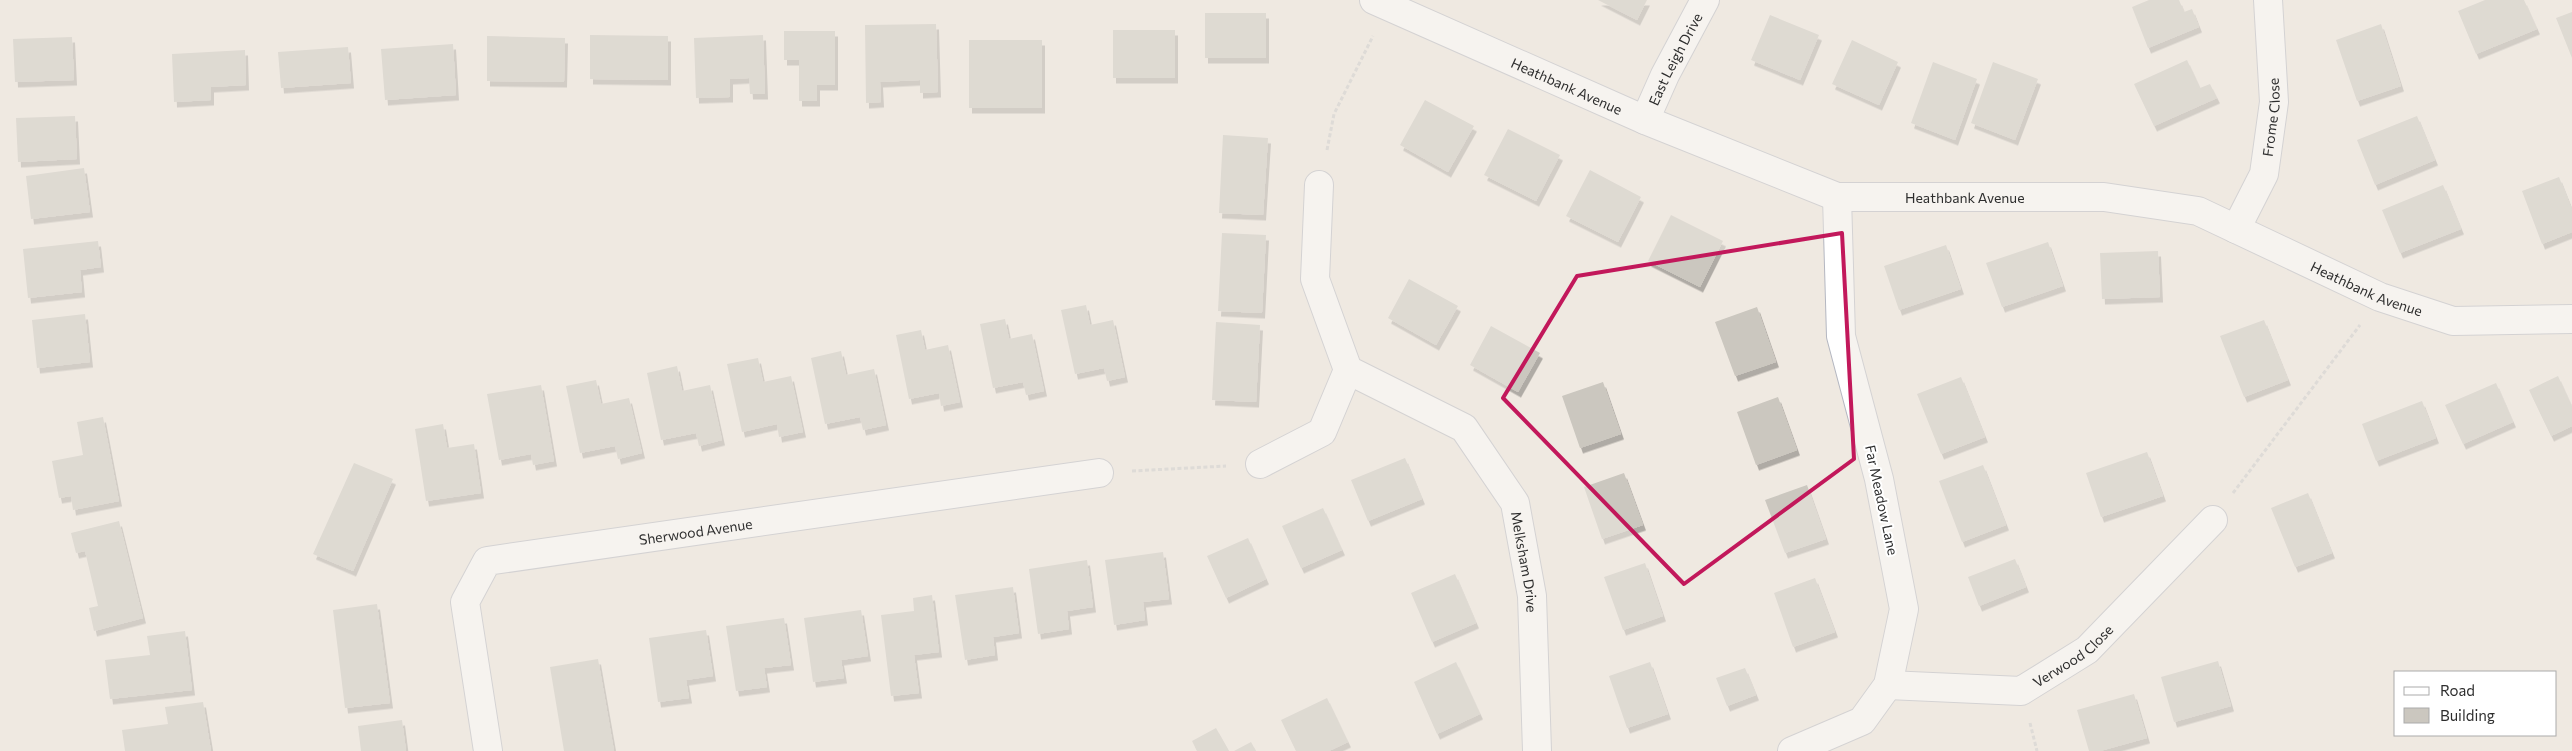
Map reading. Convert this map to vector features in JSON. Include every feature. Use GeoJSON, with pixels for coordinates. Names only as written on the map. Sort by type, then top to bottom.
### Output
{"type":"FeatureCollection","features":[{"type":"Feature","properties":{"kind":"street","name":"East Leigh Drive"},"geometry":{"type":"LineString","coordinates":[[1646,120],[1665,75],[1705,0]]}},
{"type":"Feature","properties":{"kind":"street","name":"Frome Close"},"geometry":{"type":"LineString","coordinates":[[2236,229],[2264,174],[2274,102],[2268,0]]}},
{"type":"Feature","properties":{"kind":"street","name":"Heathbank Avenue"},"geometry":{"type":"LineString","coordinates":[[1381,3],[1646,120],[1837,196],[2104,197],[2198,211],[2380,298],[2453,321],[2572,319]]}},
{"type":"Feature","properties":{"kind":"street"},"geometry":{"type":"LineString","coordinates":[[1260,464],[1322,432],[1348,370],[1315,279],[1319,185]]}},
{"type":"Feature","properties":{"kind":"street","name":"Far Meadow Lane"},"geometry":{"type":"LineString","coordinates":[[1792,751],[1862,721],[1888,685],[1904,609],[1879,478],[1841,336],[1837,196]]}},
{"type":"Feature","properties":{"kind":"street","name":"Melksham Drive"},"geometry":{"type":"LineString","coordinates":[[1348,370],[1464,428],[1515,503],[1532,596],[1537,751]]}},
{"type":"Feature","properties":{"kind":"street","name":"Sherwood Avenue"},"geometry":{"type":"LineString","coordinates":[[488,751],[465,602],[487,561],[1099,473]]}},
{"type":"Feature","properties":{"kind":"street","name":"Verwood Close"},"geometry":{"type":"LineString","coordinates":[[1888,685],[2021,691],[2087,650],[2213,520]]}},
{"type":"Feature","properties":{"kind":"path"},"geometry":{"type":"LineString","coordinates":[[1319,185],[1334,114],[1381,3]]}},
{"type":"Feature","properties":{"kind":"path"},"geometry":{"type":"LineString","coordinates":[[2213,520],[2380,298]]}},
{"type":"Feature","properties":{"kind":"path"},"geometry":{"type":"LineString","coordinates":[[1099,473],[1260,464]]}},
{"type":"Feature","properties":{"kind":"highlighted area"},"geometry":{"type":"Polygon","coordinates":[[[1842,233],[1854,459],[1684,584],[1503,398],[1577,276],[1842,233]]]}},
{"type":"Feature","properties":{"kind":"building"},"geometry":{"type":"Polygon","coordinates":[[[1598,0],[1647,0],[1637,20],[1598,0]]]}},
{"type":"Feature","properties":{"kind":"building"},"geometry":{"type":"Polygon","coordinates":[[[2149,0],[2179,0],[2184,12],[2192,9],[2199,27],[2148,48],[2132,7],[2149,0]]]}},
{"type":"Feature","properties":{"kind":"building"},"geometry":{"type":"Polygon","coordinates":[[[2485,0],[2524,0],[2537,29],[2476,54],[2458,11],[2485,0]]]}},
{"type":"Feature","properties":{"kind":"building"},"geometry":{"type":"Polygon","coordinates":[[[2572,12],[2572,58],[2556,18],[2572,12]]]}},
{"type":"Feature","properties":{"kind":"building"},"geometry":{"type":"Polygon","coordinates":[[[1205,13],[1266,13],[1266,58],[1205,58],[1205,13]]]}},
{"type":"Feature","properties":{"kind":"building"},"geometry":{"type":"Polygon","coordinates":[[[1770,15],[1819,35],[1800,80],[1751,60],[1770,15]]]}},
{"type":"Feature","properties":{"kind":"building"},"geometry":{"type":"Polygon","coordinates":[[[936,24],[938,92],[920,93],[920,80],[880,82],[881,102],[866,103],[865,25],[936,24]]]}},
{"type":"Feature","properties":{"kind":"building"},"geometry":{"type":"Polygon","coordinates":[[[2381,24],[2401,86],[2357,101],[2336,40],[2381,24]]]}},
{"type":"Feature","properties":{"kind":"building"},"geometry":{"type":"Polygon","coordinates":[[[1113,30],[1175,30],[1175,78],[1113,78],[1113,30]]]}},
{"type":"Feature","properties":{"kind":"building"},"geometry":{"type":"Polygon","coordinates":[[[784,31],[835,31],[835,85],[817,85],[817,101],[799,101],[799,60],[784,60],[784,31]]]}},
{"type":"Feature","properties":{"kind":"building"},"geometry":{"type":"Polygon","coordinates":[[[590,35],[668,36],[668,80],[590,79],[590,35]]]}},
{"type":"Feature","properties":{"kind":"building"},"geometry":{"type":"Polygon","coordinates":[[[763,35],[765,94],[750,94],[749,78],[730,79],[730,97],[696,98],[694,38],[763,35]]]}},
{"type":"Feature","properties":{"kind":"building"},"geometry":{"type":"Polygon","coordinates":[[[487,36],[565,38],[564,82],[487,81],[487,36]]]}},
{"type":"Feature","properties":{"kind":"building"},"geometry":{"type":"Polygon","coordinates":[[[72,37],[74,80],[15,82],[13,39],[72,37]]]}},
{"type":"Feature","properties":{"kind":"building"},"geometry":{"type":"Polygon","coordinates":[[[969,40],[1042,40],[1042,108],[969,108],[969,40]]]}},
{"type":"Feature","properties":{"kind":"building"},"geometry":{"type":"Polygon","coordinates":[[[1852,40],[1898,62],[1879,105],[1832,84],[1852,40]]]}},
{"type":"Feature","properties":{"kind":"building"},"geometry":{"type":"Polygon","coordinates":[[[453,44],[456,95],[385,100],[381,49],[453,44]]]}},
{"type":"Feature","properties":{"kind":"building"},"geometry":{"type":"Polygon","coordinates":[[[348,47],[351,83],[281,88],[278,52],[348,47]]]}},
{"type":"Feature","properties":{"kind":"building"},"geometry":{"type":"Polygon","coordinates":[[[245,50],[246,85],[211,87],[211,100],[174,102],[172,54],[245,50]]]}},
{"type":"Feature","properties":{"kind":"building"},"geometry":{"type":"Polygon","coordinates":[[[2187,60],[2200,88],[2210,84],[2217,98],[2154,126],[2134,84],[2187,60]]]}},
{"type":"Feature","properties":{"kind":"building"},"geometry":{"type":"Polygon","coordinates":[[[1933,62],[1977,79],[1955,140],[1911,123],[1933,62]]]}},
{"type":"Feature","properties":{"kind":"building"},"geometry":{"type":"Polygon","coordinates":[[[1993,62],[2038,79],[2015,140],[1971,123],[1993,62]]]}},
{"type":"Feature","properties":{"kind":"building"},"geometry":{"type":"Polygon","coordinates":[[[1425,100],[1474,126],[1448,172],[1400,145],[1425,100]]]}},
{"type":"Feature","properties":{"kind":"building"},"geometry":{"type":"Polygon","coordinates":[[[75,116],[77,159],[18,162],[16,118],[75,116]]]}},
{"type":"Feature","properties":{"kind":"building"},"geometry":{"type":"Polygon","coordinates":[[[2417,116],[2435,160],[2375,185],[2357,140],[2417,116]]]}},
{"type":"Feature","properties":{"kind":"building"},"geometry":{"type":"Polygon","coordinates":[[[1508,129],[1560,155],[1536,201],[1484,175],[1508,129]]]}},
{"type":"Feature","properties":{"kind":"building"},"geometry":{"type":"Polygon","coordinates":[[[1223,135],[1268,138],[1263,215],[1219,213],[1223,135]]]}},
{"type":"Feature","properties":{"kind":"building"},"geometry":{"type":"Polygon","coordinates":[[[84,168],[90,212],[31,219],[26,176],[84,168]]]}},
{"type":"Feature","properties":{"kind":"building"},"geometry":{"type":"Polygon","coordinates":[[[1590,170],[1641,197],[1618,242],[1566,216],[1590,170]]]}},
{"type":"Feature","properties":{"kind":"building"},"geometry":{"type":"Polygon","coordinates":[[[2559,177],[2572,210],[2572,232],[2542,244],[2522,191],[2559,177]]]}},
{"type":"Feature","properties":{"kind":"building"},"geometry":{"type":"Polygon","coordinates":[[[2443,185],[2461,229],[2400,253],[2382,210],[2443,185]]]}},
{"type":"Feature","properties":{"kind":"building"},"geometry":{"type":"Polygon","coordinates":[[[1671,215],[1723,241],[1700,287],[1648,261],[1671,215]]]}},
{"type":"Feature","properties":{"kind":"building"},"geometry":{"type":"Polygon","coordinates":[[[1222,233],[1266,235],[1262,313],[1218,311],[1222,233]]]}},
{"type":"Feature","properties":{"kind":"building"},"geometry":{"type":"Polygon","coordinates":[[[98,241],[101,267],[80,270],[82,292],[28,298],[23,249],[98,241]]]}},
{"type":"Feature","properties":{"kind":"building"},"geometry":{"type":"Polygon","coordinates":[[[2048,242],[2063,286],[2002,307],[1986,263],[2048,242]]]}},
{"type":"Feature","properties":{"kind":"building"},"geometry":{"type":"Polygon","coordinates":[[[1946,245],[1961,289],[1899,310],[1884,266],[1946,245]]]}},
{"type":"Feature","properties":{"kind":"building"},"geometry":{"type":"Polygon","coordinates":[[[2158,251],[2160,297],[2102,299],[2100,253],[2158,251]]]}},
{"type":"Feature","properties":{"kind":"building"},"geometry":{"type":"Polygon","coordinates":[[[1409,279],[1458,306],[1436,345],[1388,318],[1409,279]]]}},
{"type":"Feature","properties":{"kind":"building"},"geometry":{"type":"Polygon","coordinates":[[[1086,305],[1090,325],[1113,320],[1125,377],[1107,381],[1104,368],[1075,374],[1061,310],[1086,305]]]}},
{"type":"Feature","properties":{"kind":"building"},"geometry":{"type":"Polygon","coordinates":[[[1757,307],[1776,362],[1735,376],[1715,322],[1757,307]]]}},
{"type":"Feature","properties":{"kind":"building"},"geometry":{"type":"Polygon","coordinates":[[[85,314],[90,362],[37,368],[32,320],[85,314]]]}},
{"type":"Feature","properties":{"kind":"building"},"geometry":{"type":"Polygon","coordinates":[[[1005,319],[1009,339],[1032,334],[1044,391],[1026,395],[1023,382],[993,388],[980,324],[1005,319]]]}},
{"type":"Feature","properties":{"kind":"building"},"geometry":{"type":"Polygon","coordinates":[[[2264,320],[2288,380],[2244,397],[2220,336],[2264,320]]]}},
{"type":"Feature","properties":{"kind":"building"},"geometry":{"type":"Polygon","coordinates":[[[1216,322],[1260,325],[1256,402],[1212,400],[1216,322]]]}},
{"type":"Feature","properties":{"kind":"building"},"geometry":{"type":"Polygon","coordinates":[[[1491,326],[1540,353],[1518,392],[1470,365],[1491,326]]]}},
{"type":"Feature","properties":{"kind":"building"},"geometry":{"type":"Polygon","coordinates":[[[921,330],[925,350],[948,345],[960,402],[941,406],[939,393],[909,399],[896,335],[921,330]]]}},
{"type":"Feature","properties":{"kind":"building"},"geometry":{"type":"Polygon","coordinates":[[[841,351],[846,375],[874,369],[886,425],[863,430],[860,417],[825,424],[811,358],[841,351]]]}},
{"type":"Feature","properties":{"kind":"building"},"geometry":{"type":"Polygon","coordinates":[[[758,358],[763,382],[791,376],[803,432],[779,437],[777,424],[742,432],[727,364],[758,358]]]}},
{"type":"Feature","properties":{"kind":"building"},"geometry":{"type":"Polygon","coordinates":[[[677,366],[682,391],[710,385],[722,440],[699,446],[696,433],[661,440],[647,373],[677,366]]]}},
{"type":"Feature","properties":{"kind":"building"},"geometry":{"type":"Polygon","coordinates":[[[2558,376],[2572,407],[2572,426],[2551,436],[2529,390],[2558,376]]]}},
{"type":"Feature","properties":{"kind":"building"},"geometry":{"type":"Polygon","coordinates":[[[1961,377],[1985,437],[1941,454],[1917,394],[1961,377]]]}},
{"type":"Feature","properties":{"kind":"building"},"geometry":{"type":"Polygon","coordinates":[[[596,380],[601,404],[629,398],[642,453],[618,459],[615,446],[580,453],[566,386],[596,380]]]}},
{"type":"Feature","properties":{"kind":"building"},"geometry":{"type":"Polygon","coordinates":[[[1603,382],[1621,434],[1580,448],[1562,396],[1603,382]]]}},
{"type":"Feature","properties":{"kind":"building"},"geometry":{"type":"Polygon","coordinates":[[[2496,383],[2513,422],[2463,444],[2445,405],[2496,383]]]}},
{"type":"Feature","properties":{"kind":"building"},"geometry":{"type":"Polygon","coordinates":[[[541,385],[554,461],[533,465],[531,454],[499,460],[487,394],[541,385]]]}},
{"type":"Feature","properties":{"kind":"building"},"geometry":{"type":"Polygon","coordinates":[[[1778,397],[1797,450],[1756,465],[1737,412],[1778,397]]]}},
{"type":"Feature","properties":{"kind":"building"},"geometry":{"type":"Polygon","coordinates":[[[2422,401],[2436,438],[2376,461],[2362,424],[2422,401]]]}},
{"type":"Feature","properties":{"kind":"building"},"geometry":{"type":"Polygon","coordinates":[[[103,417],[119,501],[73,510],[71,496],[59,498],[52,461],[83,455],[77,422],[103,417]]]}},
{"type":"Feature","properties":{"kind":"building"},"geometry":{"type":"Polygon","coordinates":[[[443,424],[447,448],[474,444],[481,493],[426,501],[415,429],[443,424]]]}},
{"type":"Feature","properties":{"kind":"building"},"geometry":{"type":"Polygon","coordinates":[[[2147,452],[2163,496],[2101,517],[2086,473],[2147,452]]]}},
{"type":"Feature","properties":{"kind":"building"},"geometry":{"type":"Polygon","coordinates":[[[1405,458],[1422,499],[1368,521],[1351,480],[1405,458]]]}},
{"type":"Feature","properties":{"kind":"building"},"geometry":{"type":"Polygon","coordinates":[[[354,463],[393,479],[353,571],[313,554],[354,463]]]}},
{"type":"Feature","properties":{"kind":"building"},"geometry":{"type":"Polygon","coordinates":[[[1983,465],[2006,525],[1962,542],[1939,481],[1983,465]]]}},
{"type":"Feature","properties":{"kind":"building"},"geometry":{"type":"Polygon","coordinates":[[[1624,473],[1643,525],[1602,539],[1584,487],[1624,473]]]}},
{"type":"Feature","properties":{"kind":"building"},"geometry":{"type":"Polygon","coordinates":[[[1807,485],[1826,539],[1785,553],[1765,500],[1807,485]]]}},
{"type":"Feature","properties":{"kind":"building"},"geometry":{"type":"Polygon","coordinates":[[[2308,493],[2332,553],[2295,567],[2271,508],[2308,493]]]}},
{"type":"Feature","properties":{"kind":"building"},"geometry":{"type":"Polygon","coordinates":[[[1323,508],[1342,550],[1301,568],[1282,526],[1323,508]]]}},
{"type":"Feature","properties":{"kind":"building"},"geometry":{"type":"Polygon","coordinates":[[[119,521],[143,618],[94,631],[89,608],[98,606],[85,551],[76,553],[71,533],[119,521]]]}},
{"type":"Feature","properties":{"kind":"building"},"geometry":{"type":"Polygon","coordinates":[[[1248,538],[1266,579],[1226,598],[1207,556],[1248,538]]]}},
{"type":"Feature","properties":{"kind":"building"},"geometry":{"type":"Polygon","coordinates":[[[1163,552],[1169,599],[1143,602],[1145,620],[1114,625],[1105,560],[1163,552]]]}},
{"type":"Feature","properties":{"kind":"building"},"geometry":{"type":"Polygon","coordinates":[[[2015,559],[2026,587],[1979,606],[1968,577],[2015,559]]]}},
{"type":"Feature","properties":{"kind":"building"},"geometry":{"type":"Polygon","coordinates":[[[1087,560],[1093,607],[1067,611],[1069,629],[1038,634],[1029,569],[1087,560]]]}},
{"type":"Feature","properties":{"kind":"building"},"geometry":{"type":"Polygon","coordinates":[[[1645,563],[1663,616],[1623,630],[1604,577],[1645,563]]]}},
{"type":"Feature","properties":{"kind":"building"},"geometry":{"type":"Polygon","coordinates":[[[1455,574],[1476,623],[1432,642],[1411,593],[1455,574]]]}},
{"type":"Feature","properties":{"kind":"building"},"geometry":{"type":"Polygon","coordinates":[[[1815,578],[1835,632],[1793,647],[1774,593],[1815,578]]]}},
{"type":"Feature","properties":{"kind":"building"},"geometry":{"type":"Polygon","coordinates":[[[1013,587],[1019,633],[993,637],[995,655],[965,660],[955,595],[1013,587]]]}},
{"type":"Feature","properties":{"kind":"building"},"geometry":{"type":"Polygon","coordinates":[[[932,595],[939,652],[914,655],[919,693],[891,696],[881,615],[914,611],[913,598],[932,595]]]}},
{"type":"Feature","properties":{"kind":"building"},"geometry":{"type":"Polygon","coordinates":[[[377,604],[390,703],[345,708],[333,610],[377,604]]]}},
{"type":"Feature","properties":{"kind":"building"},"geometry":{"type":"Polygon","coordinates":[[[861,610],[868,656],[841,660],[844,678],[813,682],[804,618],[861,610]]]}},
{"type":"Feature","properties":{"kind":"building"},"geometry":{"type":"Polygon","coordinates":[[[784,618],[791,665],[764,668],[767,687],[736,691],[726,626],[784,618]]]}},
{"type":"Feature","properties":{"kind":"building"},"geometry":{"type":"Polygon","coordinates":[[[706,630],[713,676],[686,680],[689,698],[658,702],[649,638],[706,630]]]}},
{"type":"Feature","properties":{"kind":"building"},"geometry":{"type":"Polygon","coordinates":[[[185,631],[192,690],[110,699],[105,660],[150,655],[147,636],[185,631]]]}},
{"type":"Feature","properties":{"kind":"building"},"geometry":{"type":"Polygon","coordinates":[[[598,659],[614,751],[564,751],[550,667],[598,659]]]}},
{"type":"Feature","properties":{"kind":"building"},"geometry":{"type":"Polygon","coordinates":[[[2218,661],[2231,706],[2174,722],[2161,677],[2218,661]]]}},
{"type":"Feature","properties":{"kind":"building"},"geometry":{"type":"Polygon","coordinates":[[[1456,662],[1480,714],[1437,734],[1414,682],[1456,662]]]}},
{"type":"Feature","properties":{"kind":"building"},"geometry":{"type":"Polygon","coordinates":[[[1650,662],[1668,714],[1627,728],[1609,676],[1650,662]]]}},
{"type":"Feature","properties":{"kind":"building"},"geometry":{"type":"Polygon","coordinates":[[[1745,668],[1756,695],[1727,706],[1716,678],[1745,668]]]}},
{"type":"Feature","properties":{"kind":"building"},"geometry":{"type":"Polygon","coordinates":[[[2134,694],[2147,738],[2100,751],[2089,751],[2077,710],[2134,694]]]}},
{"type":"Feature","properties":{"kind":"building"},"geometry":{"type":"Polygon","coordinates":[[[1327,698],[1348,742],[1329,751],[1296,751],[1281,720],[1327,698]]]}},
{"type":"Feature","properties":{"kind":"building"},"geometry":{"type":"Polygon","coordinates":[[[203,702],[211,751],[125,751],[122,730],[168,724],[165,707],[203,702]]]}},
{"type":"Feature","properties":{"kind":"building"},"geometry":{"type":"Polygon","coordinates":[[[402,720],[406,751],[361,751],[358,726],[402,720]]]}},
{"type":"Feature","properties":{"kind":"building"},"geometry":{"type":"Polygon","coordinates":[[[1216,728],[1229,751],[1197,751],[1192,741],[1216,728]]]}},
{"type":"Feature","properties":{"kind":"building"},"geometry":{"type":"Polygon","coordinates":[[[1251,742],[1256,751],[1234,751],[1251,742]]]}}]}
